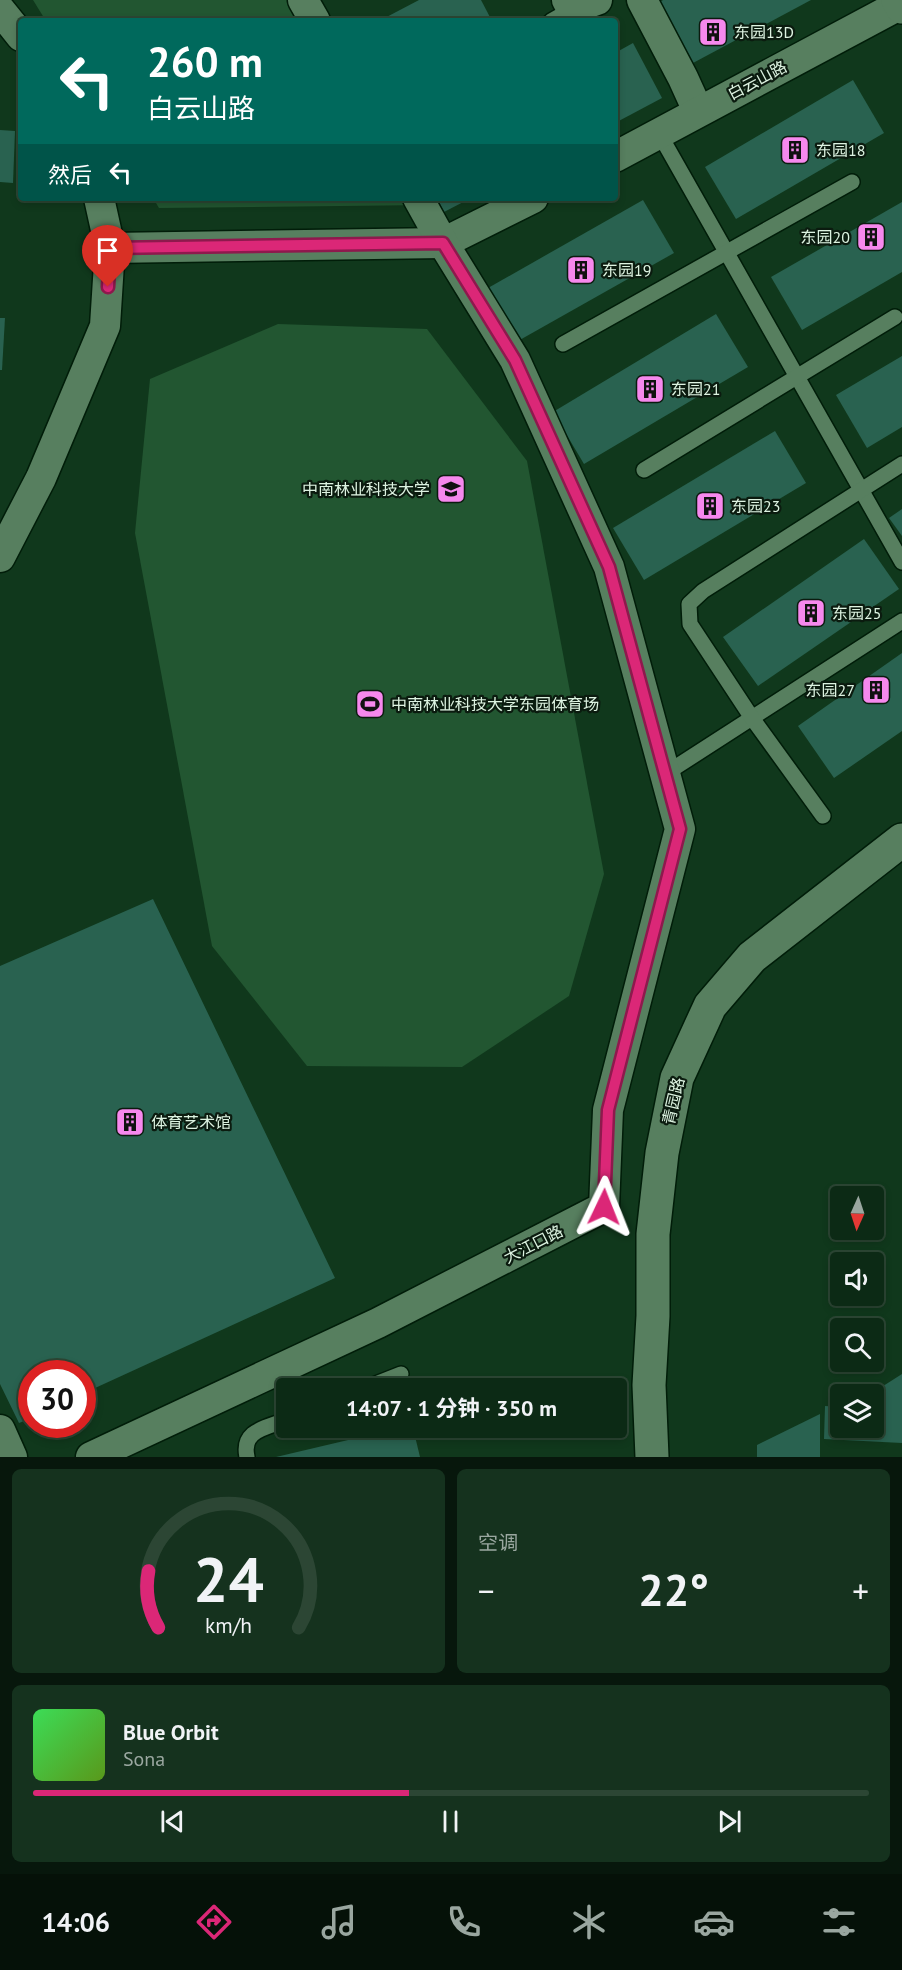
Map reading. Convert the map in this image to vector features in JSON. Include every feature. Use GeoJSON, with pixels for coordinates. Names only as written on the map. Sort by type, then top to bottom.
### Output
{"type":"FeatureCollection","features":[{"type":"Feature","properties":{"kind":"street"},"geometry":{"type":"LineString","coordinates":[[642,0],[698,111]]}},
{"type":"Feature","properties":{"kind":"street","name":"白云山路"},"geometry":{"type":"LineString","coordinates":[[618,156],[900,4]]}},
{"type":"Feature","properties":{"kind":"street"},"geometry":{"type":"LineString","coordinates":[[0,10],[18,32]]}},
{"type":"Feature","properties":{"kind":"street"},"geometry":{"type":"LineString","coordinates":[[0,557],[41,478],[105,326],[110,248],[100,201]]}},
{"type":"Feature","properties":{"kind":"street","name":"大江口路"},"geometry":{"type":"LineString","coordinates":[[91,1457],[378,1323],[604,1207],[608,1110],[680,829],[609,567],[515,360],[420,201]]}},
{"type":"Feature","properties":{"kind":"street"},"geometry":{"type":"LineString","coordinates":[[110,248],[443,243],[527,201]]}},
{"type":"Feature","properties":{"kind":"street","name":"青园路"},"geometry":{"type":"LineString","coordinates":[[652,1457],[649,1385],[653,1316],[653,1234],[662,1153],[677,1078],[711,1006],[752,957],[902,840]]}},
{"type":"Feature","properties":{"kind":"street"},"geometry":{"type":"LineString","coordinates":[[0,1430],[12,1457]]}},
{"type":"Feature","properties":{"kind":"lane"},"geometry":{"type":"LineString","coordinates":[[660,135],[902,562]]}},
{"type":"Feature","properties":{"kind":"lane"},"geometry":{"type":"LineString","coordinates":[[563,344],[852,182]]}},
{"type":"Feature","properties":{"kind":"lane"},"geometry":{"type":"LineString","coordinates":[[644,470],[895,317]]}},
{"type":"Feature","properties":{"kind":"lane"},"geometry":{"type":"LineString","coordinates":[[822,816],[752,718],[690,624],[689,604],[704,591],[902,464]]}},
{"type":"Feature","properties":{"kind":"lane"},"geometry":{"type":"LineString","coordinates":[[666,774],[902,621]]}},
{"type":"Feature","properties":{"kind":"lane"},"geometry":{"type":"LineString","coordinates":[[391,1378],[401,1374]]}},
{"type":"Feature","properties":{"kind":"lane"},"geometry":{"type":"LineString","coordinates":[[247,1457],[245,1447],[247,1438],[276,1424]]}},
{"type":"Feature","properties":{"kind":"green space"},"geometry":{"type":"Polygon","coordinates":[[[33,0],[311,0],[322,18],[44,18],[33,0]]]}},
{"type":"Feature","properties":{"kind":"green space"},"geometry":{"type":"Polygon","coordinates":[[[155,201],[425,201],[427,205],[159,208],[155,201]]]}},
{"type":"Feature","properties":{"kind":"green space","name":"中南林业科技大学东园体育场"},"geometry":{"type":"Polygon","coordinates":[[[278,324],[427,329],[527,461],[604,874],[569,996],[462,1067],[307,1066],[212,946],[135,533],[150,379],[278,324]]]}},
{"type":"Feature","properties":{"kind":"building"},"geometry":{"type":"Polygon","coordinates":[[[419,0],[481,0],[490,18],[385,18],[419,0]]]}},
{"type":"Feature","properties":{"kind":"building","name":"东园13D"},"geometry":{"type":"Polygon","coordinates":[[[663,0],[811,0],[693,63],[660,2],[663,0]]]}},
{"type":"Feature","properties":{"kind":"building"},"geometry":{"type":"Polygon","coordinates":[[[633,43],[662,98],[618,121],[618,51],[633,43]]]}},
{"type":"Feature","properties":{"kind":"building","name":"东园18"},"geometry":{"type":"Polygon","coordinates":[[[853,80],[884,133],[736,219],[705,167],[853,80]]]}},
{"type":"Feature","properties":{"kind":"building"},"geometry":{"type":"Polygon","coordinates":[[[0,130],[15,131],[13,183],[0,182],[0,130]]]}},
{"type":"Feature","properties":{"kind":"building","name":"东园19"},"geometry":{"type":"Polygon","coordinates":[[[643,200],[674,253],[518,341],[488,288],[643,200]]]}},
{"type":"Feature","properties":{"kind":"building"},"geometry":{"type":"Polygon","coordinates":[[[438,201],[465,201],[444,212],[438,201]]]}},
{"type":"Feature","properties":{"kind":"building","name":"东园20"},"geometry":{"type":"Polygon","coordinates":[[[902,202],[902,272],[802,330],[771,277],[902,202]]]}},
{"type":"Feature","properties":{"kind":"building","name":"东园21"},"geometry":{"type":"Polygon","coordinates":[[[716,314],[748,367],[584,464],[553,412],[716,314]]]}},
{"type":"Feature","properties":{"kind":"building"},"geometry":{"type":"Polygon","coordinates":[[[0,318],[5,318],[2,370],[0,370],[0,318]]]}},
{"type":"Feature","properties":{"kind":"building"},"geometry":{"type":"Polygon","coordinates":[[[902,356],[902,427],[867,448],[836,395],[902,356]]]}},
{"type":"Feature","properties":{"kind":"building","name":"东园23"},"geometry":{"type":"Polygon","coordinates":[[[775,431],[806,483],[644,580],[613,528],[775,431]]]}},
{"type":"Feature","properties":{"kind":"building"},"geometry":{"type":"Polygon","coordinates":[[[902,509],[902,536],[889,518],[902,509]]]}},
{"type":"Feature","properties":{"kind":"building","name":"东园25"},"geometry":{"type":"Polygon","coordinates":[[[864,539],[899,589],[758,686],[723,637],[864,539]]]}},
{"type":"Feature","properties":{"kind":"building","name":"东园27"},"geometry":{"type":"Polygon","coordinates":[[[902,653],[902,731],[834,778],[798,726],[902,653]]]}},
{"type":"Feature","properties":{"kind":"building","name":"体育艺术馆"},"geometry":{"type":"Polygon","coordinates":[[[153,899],[335,1278],[96,1388],[96,1360],[18,1360],[18,1421],[0,1384],[0,966],[153,899]]]}},
{"type":"Feature","properties":{"kind":"building"},"geometry":{"type":"Polygon","coordinates":[[[902,1374],[902,1443],[824,1439],[825,1406],[830,1406],[830,1438],[884,1438],[884,1385],[902,1374]]]}},
{"type":"Feature","properties":{"kind":"building"},"geometry":{"type":"Polygon","coordinates":[[[820,1414],[820,1457],[757,1457],[757,1445],[820,1414]]]}},
{"type":"Feature","properties":{"kind":"building"},"geometry":{"type":"Polygon","coordinates":[[[357,1438],[415,1438],[420,1457],[276,1457],[357,1438]]]}},
{"type":"Feature","properties":{"kind":"place","name":"东园13D"},"geometry":{"type":"Point","coordinates":[713,32]}},
{"type":"Feature","properties":{"kind":"place","name":"东园18"},"geometry":{"type":"Point","coordinates":[795,150]}},
{"type":"Feature","properties":{"kind":"place","name":"东园20"},"geometry":{"type":"Point","coordinates":[871,237]}},
{"type":"Feature","properties":{"kind":"place","name":"东园19"},"geometry":{"type":"Point","coordinates":[581,270]}},
{"type":"Feature","properties":{"kind":"place","name":"东园21"},"geometry":{"type":"Point","coordinates":[650,389]}},
{"type":"Feature","properties":{"kind":"place","name":"中南林业科技大学"},"geometry":{"type":"Point","coordinates":[451,489]}},
{"type":"Feature","properties":{"kind":"place","name":"东园23"},"geometry":{"type":"Point","coordinates":[710,506]}},
{"type":"Feature","properties":{"kind":"place","name":"东园25"},"geometry":{"type":"Point","coordinates":[811,613]}},
{"type":"Feature","properties":{"kind":"place","name":"东园27"},"geometry":{"type":"Point","coordinates":[876,690]}},
{"type":"Feature","properties":{"kind":"place","name":"中南林业科技大学东园体育场"},"geometry":{"type":"Point","coordinates":[370,704]}},
{"type":"Feature","properties":{"kind":"place","name":"体育艺术馆"},"geometry":{"type":"Point","coordinates":[130,1122]}},
{"type":"Feature","properties":{"kind":"route"},"geometry":{"type":"LineString","coordinates":[[108,287],[110,248],[443,243],[515,360],[609,567],[680,829],[608,1110],[604,1207]]}}]}
